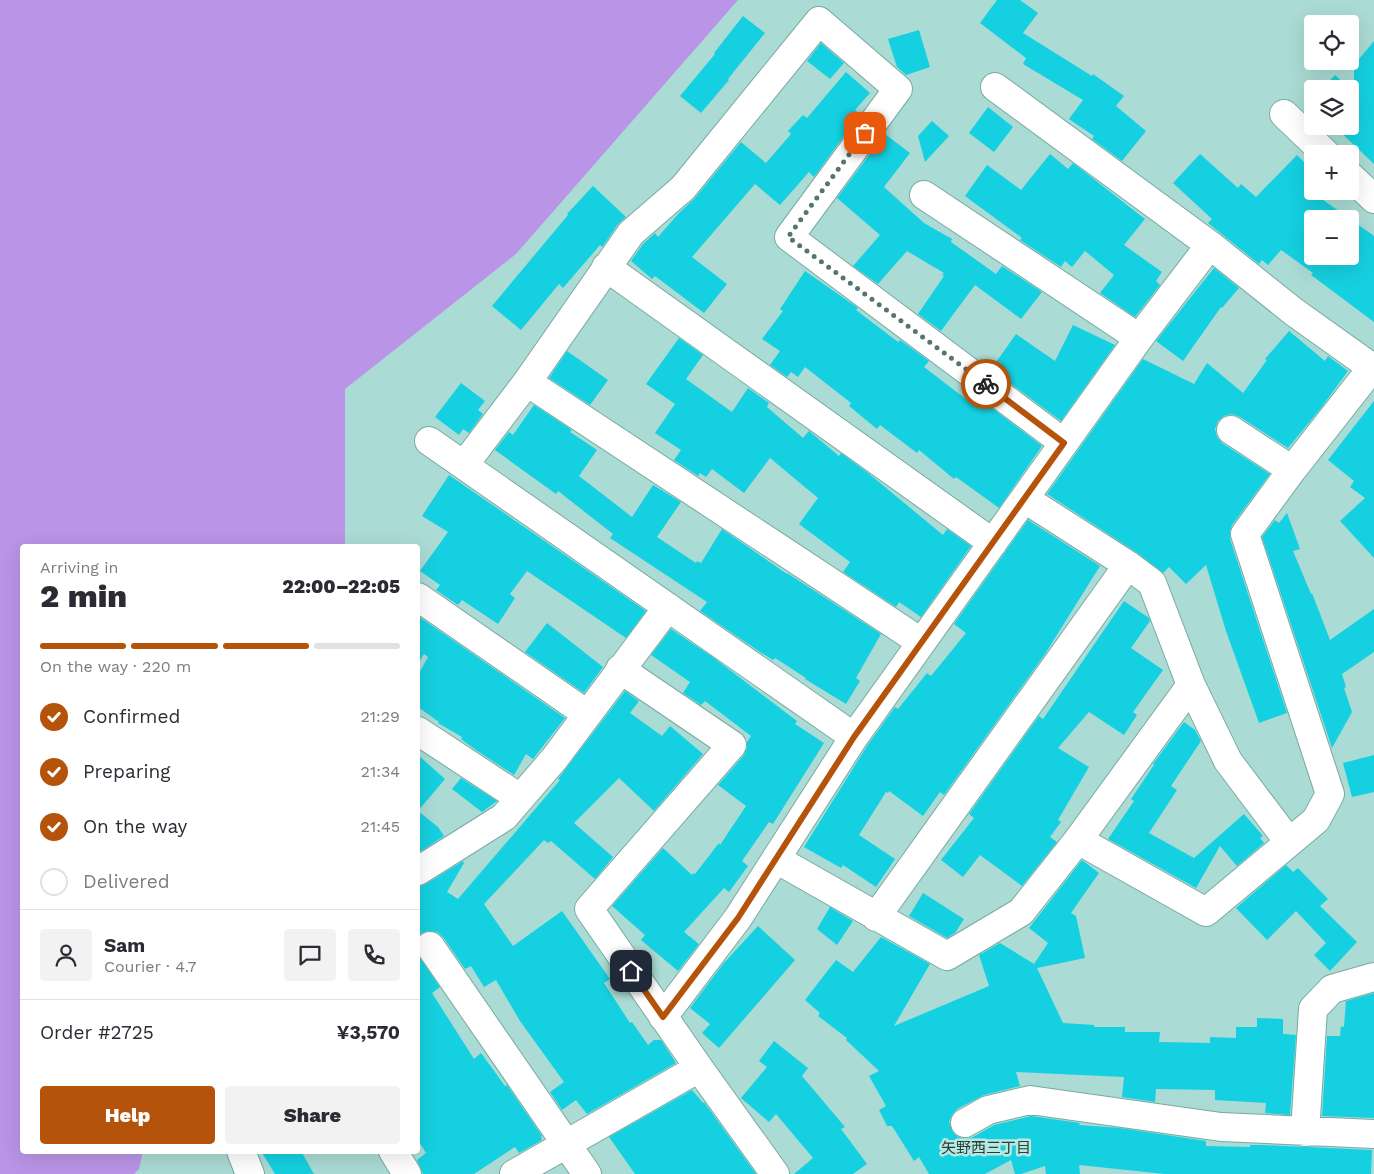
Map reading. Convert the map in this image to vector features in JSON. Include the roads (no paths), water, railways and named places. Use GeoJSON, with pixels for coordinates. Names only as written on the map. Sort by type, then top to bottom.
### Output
{"type":"FeatureCollection","features":[{"type":"Feature","properties":{"kind":"street"},"geometry":{"type":"LineString","coordinates":[[464,465],[528,382],[631,233],[683,188],[819,21],[898,89],[788,237],[1064,443]]}},
{"type":"Feature","properties":{"kind":"street"},"geometry":{"type":"LineString","coordinates":[[995,87],[1210,245],[1294,312],[1373,368],[1292,470],[1245,534],[1330,794],[1316,820],[1206,912],[1078,840]]}},
{"type":"Feature","properties":{"kind":"street"},"geometry":{"type":"LineString","coordinates":[[1284,114],[1317,145]]}},
{"type":"Feature","properties":{"kind":"street"},"geometry":{"type":"LineString","coordinates":[[1359,185],[1374,199]]}},
{"type":"Feature","properties":{"kind":"street"},"geometry":{"type":"LineString","coordinates":[[924,194],[1139,338]]}},
{"type":"Feature","properties":{"kind":"street"},"geometry":{"type":"LineString","coordinates":[[663,1017],[738,918],[854,737],[1139,338],[1210,245]]}},
{"type":"Feature","properties":{"kind":"street"},"geometry":{"type":"LineString","coordinates":[[606,267],[993,543]]}},
{"type":"Feature","properties":{"kind":"street"},"geometry":{"type":"LineString","coordinates":[[528,382],[922,642]]}},
{"type":"Feature","properties":{"kind":"street"},"geometry":{"type":"LineString","coordinates":[[1231,430],[1292,470]]}},
{"type":"Feature","properties":{"kind":"street"},"geometry":{"type":"LineString","coordinates":[[429,441],[854,737]]}},
{"type":"Feature","properties":{"kind":"street"},"geometry":{"type":"LineString","coordinates":[[1025,498],[1128,565],[1152,583],[1191,685],[1228,761],[1289,842]]}},
{"type":"Feature","properties":{"kind":"street"},"geometry":{"type":"LineString","coordinates":[[876,917],[1128,565]]}},
{"type":"Feature","properties":{"kind":"street"},"geometry":{"type":"LineString","coordinates":[[420,598],[587,714]]}},
{"type":"Feature","properties":{"kind":"street"},"geometry":{"type":"LineString","coordinates":[[420,870],[504,817],[555,758],[668,607]]}},
{"type":"Feature","properties":{"kind":"street"},"geometry":{"type":"LineString","coordinates":[[620,669],[732,745],[589,910],[775,1174]]}},
{"type":"Feature","properties":{"kind":"street"},"geometry":{"type":"LineString","coordinates":[[776,858],[947,956],[1021,912],[1078,840],[1191,685]]}},
{"type":"Feature","properties":{"kind":"street"},"geometry":{"type":"LineString","coordinates":[[420,732],[520,798]]}},
{"type":"Feature","properties":{"kind":"street"},"geometry":{"type":"LineString","coordinates":[[430,946],[587,1174]]}},
{"type":"Feature","properties":{"kind":"street"},"geometry":{"type":"LineString","coordinates":[[1305,1132],[1313,1009],[1332,988],[1374,978]]}},
{"type":"Feature","properties":{"kind":"street"},"geometry":{"type":"LineString","coordinates":[[514,1174],[699,1068]]}},
{"type":"Feature","properties":{"kind":"street"},"geometry":{"type":"LineString","coordinates":[[965,1123],[988,1110],[1030,1100],[1221,1127],[1374,1134]]}},
{"type":"Feature","properties":{"kind":"street"},"geometry":{"type":"LineString","coordinates":[[242,1154],[250,1174]]}},
{"type":"Feature","properties":{"kind":"street"},"geometry":{"type":"LineString","coordinates":[[395,1154],[408,1174]]}},
{"type":"Feature","properties":{"kind":"district","name":"矢野西三丁目"},"geometry":{"type":"Point","coordinates":[986,1148]}}]}
